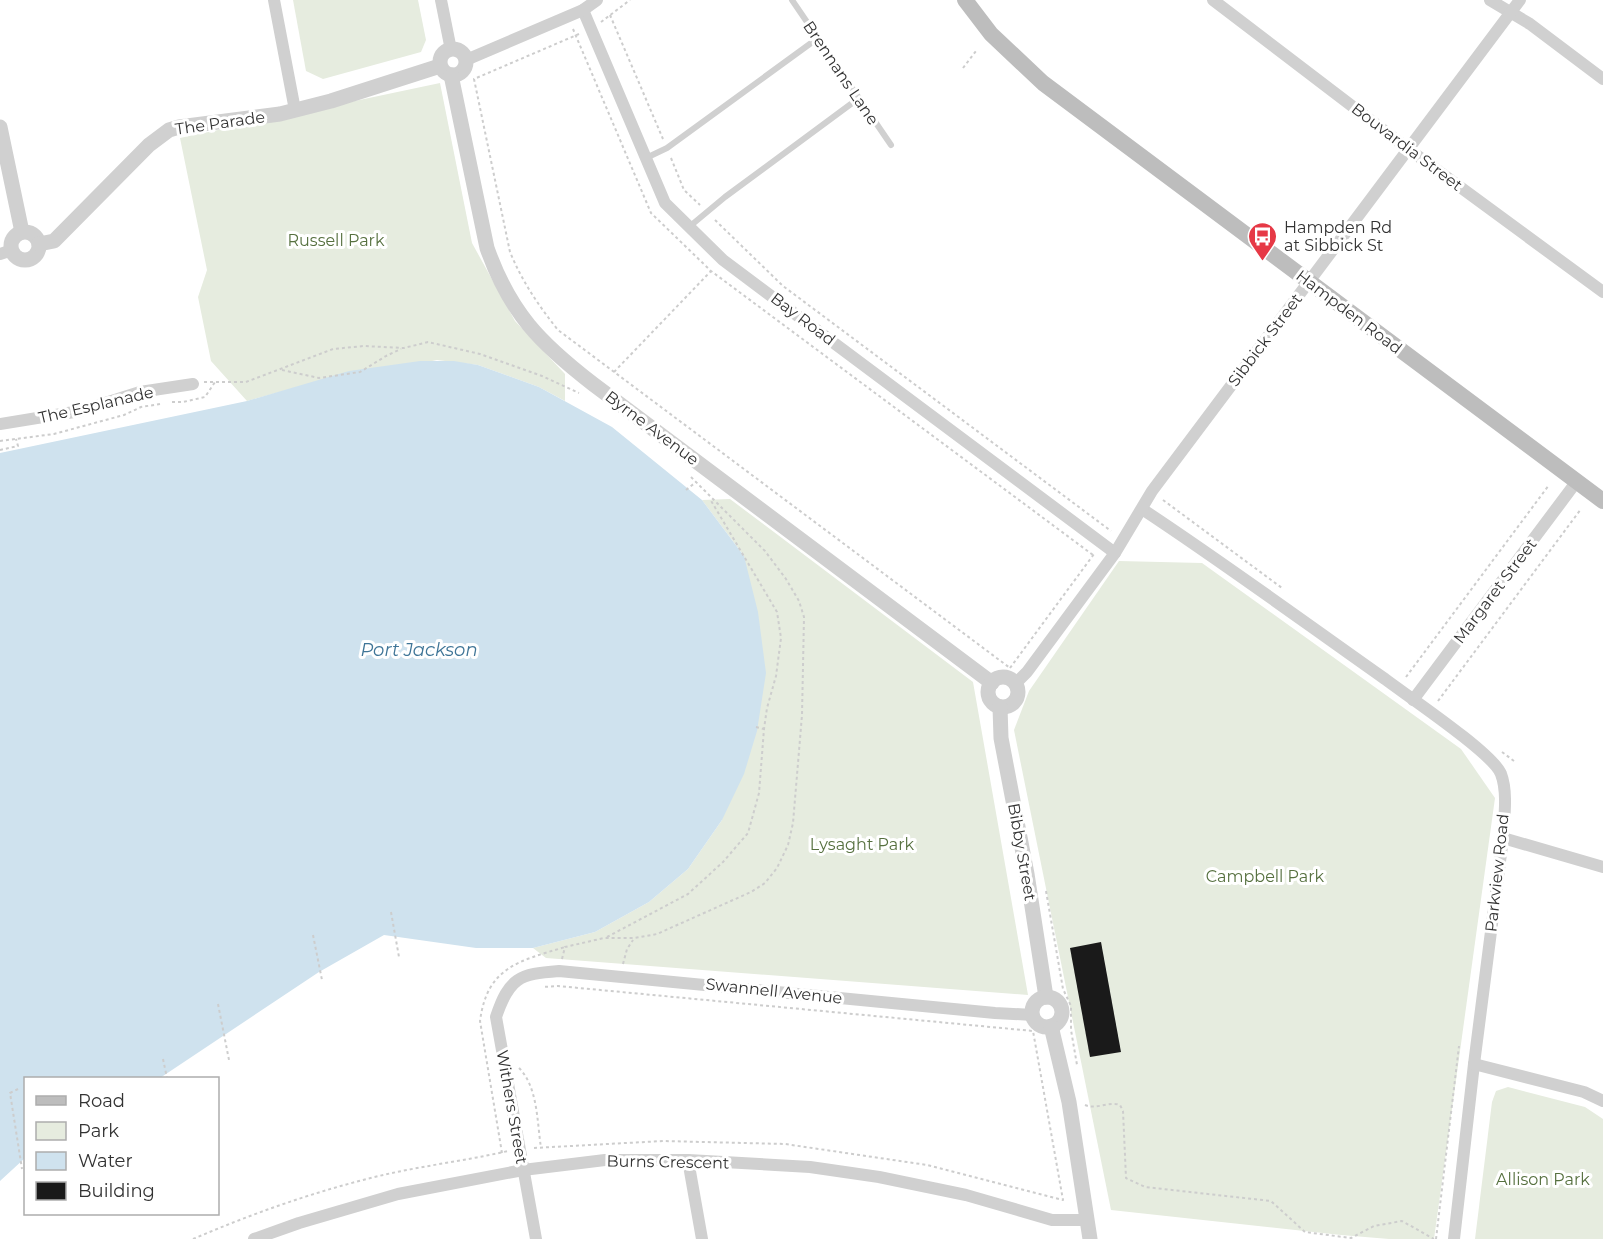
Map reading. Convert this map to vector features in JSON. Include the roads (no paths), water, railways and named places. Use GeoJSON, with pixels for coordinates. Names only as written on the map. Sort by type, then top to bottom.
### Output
{"type":"FeatureCollection","features":[{"type":"Feature","properties":{"kind":"main road","name":"Hampden Road"},"geometry":{"type":"LineString","coordinates":[[965,0],[997,40],[1043,83],[1603,501]]}},
{"type":"Feature","properties":{"kind":"street"},"geometry":{"type":"LineString","coordinates":[[274,0],[295,110]]}},
{"type":"Feature","properties":{"kind":"street"},"geometry":{"type":"LineString","coordinates":[[441,0],[451,50]]}},
{"type":"Feature","properties":{"kind":"street"},"geometry":{"type":"LineString","coordinates":[[466,60],[459,51],[451,50],[443,54],[446,71],[462,72],[466,60],[583,10],[597,0]]}},
{"type":"Feature","properties":{"kind":"street","name":"Bouvardia Street"},"geometry":{"type":"LineString","coordinates":[[1213,0],[1407,148],[1603,292]]}},
{"type":"Feature","properties":{"kind":"street"},"geometry":{"type":"LineString","coordinates":[[1490,0],[1530,24],[1603,80]]}},
{"type":"Feature","properties":{"kind":"street","name":"Sibbick Street"},"geometry":{"type":"LineString","coordinates":[[1019,681],[1115,553],[1152,491],[1520,0]]}},
{"type":"Feature","properties":{"kind":"street","name":"Bay Road"},"geometry":{"type":"LineString","coordinates":[[583,10],[665,202],[689,227],[723,260],[1115,553]]}},
{"type":"Feature","properties":{"kind":"street","name":"The Parade"},"geometry":{"type":"LineString","coordinates":[[39,244],[54,242],[149,145],[169,130],[295,110],[446,71]]}},
{"type":"Feature","properties":{"kind":"street","name":"Byrne Avenue"},"geometry":{"type":"LineString","coordinates":[[446,71],[487,248],[496,276],[524,320],[538,337],[593,384],[992,682]]}},
{"type":"Feature","properties":{"kind":"street"},"geometry":{"type":"LineString","coordinates":[[0,127],[22,232]]}},
{"type":"Feature","properties":{"kind":"street"},"geometry":{"type":"LineString","coordinates":[[22,232],[35,236],[39,244],[34,256],[26,260],[6,252],[14,237],[22,232]]}},
{"type":"Feature","properties":{"kind":"street","name":"The Esplanade"},"geometry":{"type":"LineString","coordinates":[[0,424],[80,411],[140,392],[193,384]]}},
{"type":"Feature","properties":{"kind":"street","name":"Margaret Street"},"geometry":{"type":"LineString","coordinates":[[1413,700],[1577,481]]}},
{"type":"Feature","properties":{"kind":"street","name":"Parkview Road"},"geometry":{"type":"LineString","coordinates":[[1142,509],[1413,700],[1478,749],[1501,773],[1505,807],[1503,838],[1474,1064],[1455,1239]]}},
{"type":"Feature","properties":{"kind":"street"},"geometry":{"type":"LineString","coordinates":[[1005,678],[1019,681],[1018,694],[1014,703],[1010,706],[1000,706],[991,701],[988,692],[992,682],[1005,678]]}},
{"type":"Feature","properties":{"kind":"street","name":"Bibby Street"},"geometry":{"type":"LineString","coordinates":[[1000,706],[1001,738],[1027,874],[1046,997]]}},
{"type":"Feature","properties":{"kind":"street"},"geometry":{"type":"LineString","coordinates":[[1503,838],[1603,867]]}},
{"type":"Feature","properties":{"kind":"street","name":"Swannell Avenue"},"geometry":{"type":"LineString","coordinates":[[516,980],[532,973],[559,971],[1033,1015]]}},
{"type":"Feature","properties":{"kind":"street","name":"Withers Street"},"geometry":{"type":"LineString","coordinates":[[516,980],[503,995],[496,1017],[536,1239]]}},
{"type":"Feature","properties":{"kind":"street"},"geometry":{"type":"LineString","coordinates":[[1046,997],[1054,999],[1062,1009],[1059,1022],[1051,1026],[1046,1027],[1037,1023],[1033,1015],[1035,1003],[1046,997]]}},
{"type":"Feature","properties":{"kind":"street"},"geometry":{"type":"LineString","coordinates":[[1051,1026],[1069,1102],[1090,1239]]}},
{"type":"Feature","properties":{"kind":"street"},"geometry":{"type":"LineString","coordinates":[[1474,1064],[1584,1092],[1603,1101]]}},
{"type":"Feature","properties":{"kind":"street","name":"Burns Crescent"},"geometry":{"type":"LineString","coordinates":[[254,1239],[299,1223],[398,1194],[524,1170],[605,1160],[688,1160],[810,1167],[879,1177],[966,1195],[1052,1220],[1086,1220]]}},
{"type":"Feature","properties":{"kind":"street"},"geometry":{"type":"LineString","coordinates":[[688,1160],[702,1239]]}},
{"type":"Feature","properties":{"kind":"lane","name":"Brennans Lane"},"geometry":{"type":"LineString","coordinates":[[792,0],[891,145]]}},
{"type":"Feature","properties":{"kind":"lane"},"geometry":{"type":"LineString","coordinates":[[646,158],[667,148],[818,38]]}},
{"type":"Feature","properties":{"kind":"lane"},"geometry":{"type":"LineString","coordinates":[[689,227],[859,99]]}},
{"type":"Feature","properties":{"kind":"water","name":"Port Jackson"},"geometry":{"type":"Polygon","coordinates":[[[420,361],[454,361],[478,365],[539,387],[612,427],[702,500],[744,556],[758,612],[766,673],[757,731],[744,774],[722,820],[688,869],[649,902],[595,932],[533,948],[476,948],[384,935],[319,972],[162,1077],[24,1077],[24,1159],[0,1181],[0,453],[247,401],[349,371],[420,361]]]}},
{"type":"Feature","properties":{"kind":"place","name":"Hampden Rd at Sibbick St"},"geometry":{"type":"Point","coordinates":[1263,262]}},
{"type":"Feature","properties":{"kind":"park label","name":"Russell Park"},"geometry":{"type":"Point","coordinates":[336,240]}},
{"type":"Feature","properties":{"kind":"park label","name":"Lysaght Park"},"geometry":{"type":"Point","coordinates":[862,844]}},
{"type":"Feature","properties":{"kind":"park label","name":"Campbell Park"},"geometry":{"type":"Point","coordinates":[1265,876]}},
{"type":"Feature","properties":{"kind":"park label","name":"Allison Park"},"geometry":{"type":"Point","coordinates":[1543,1179]}}]}
